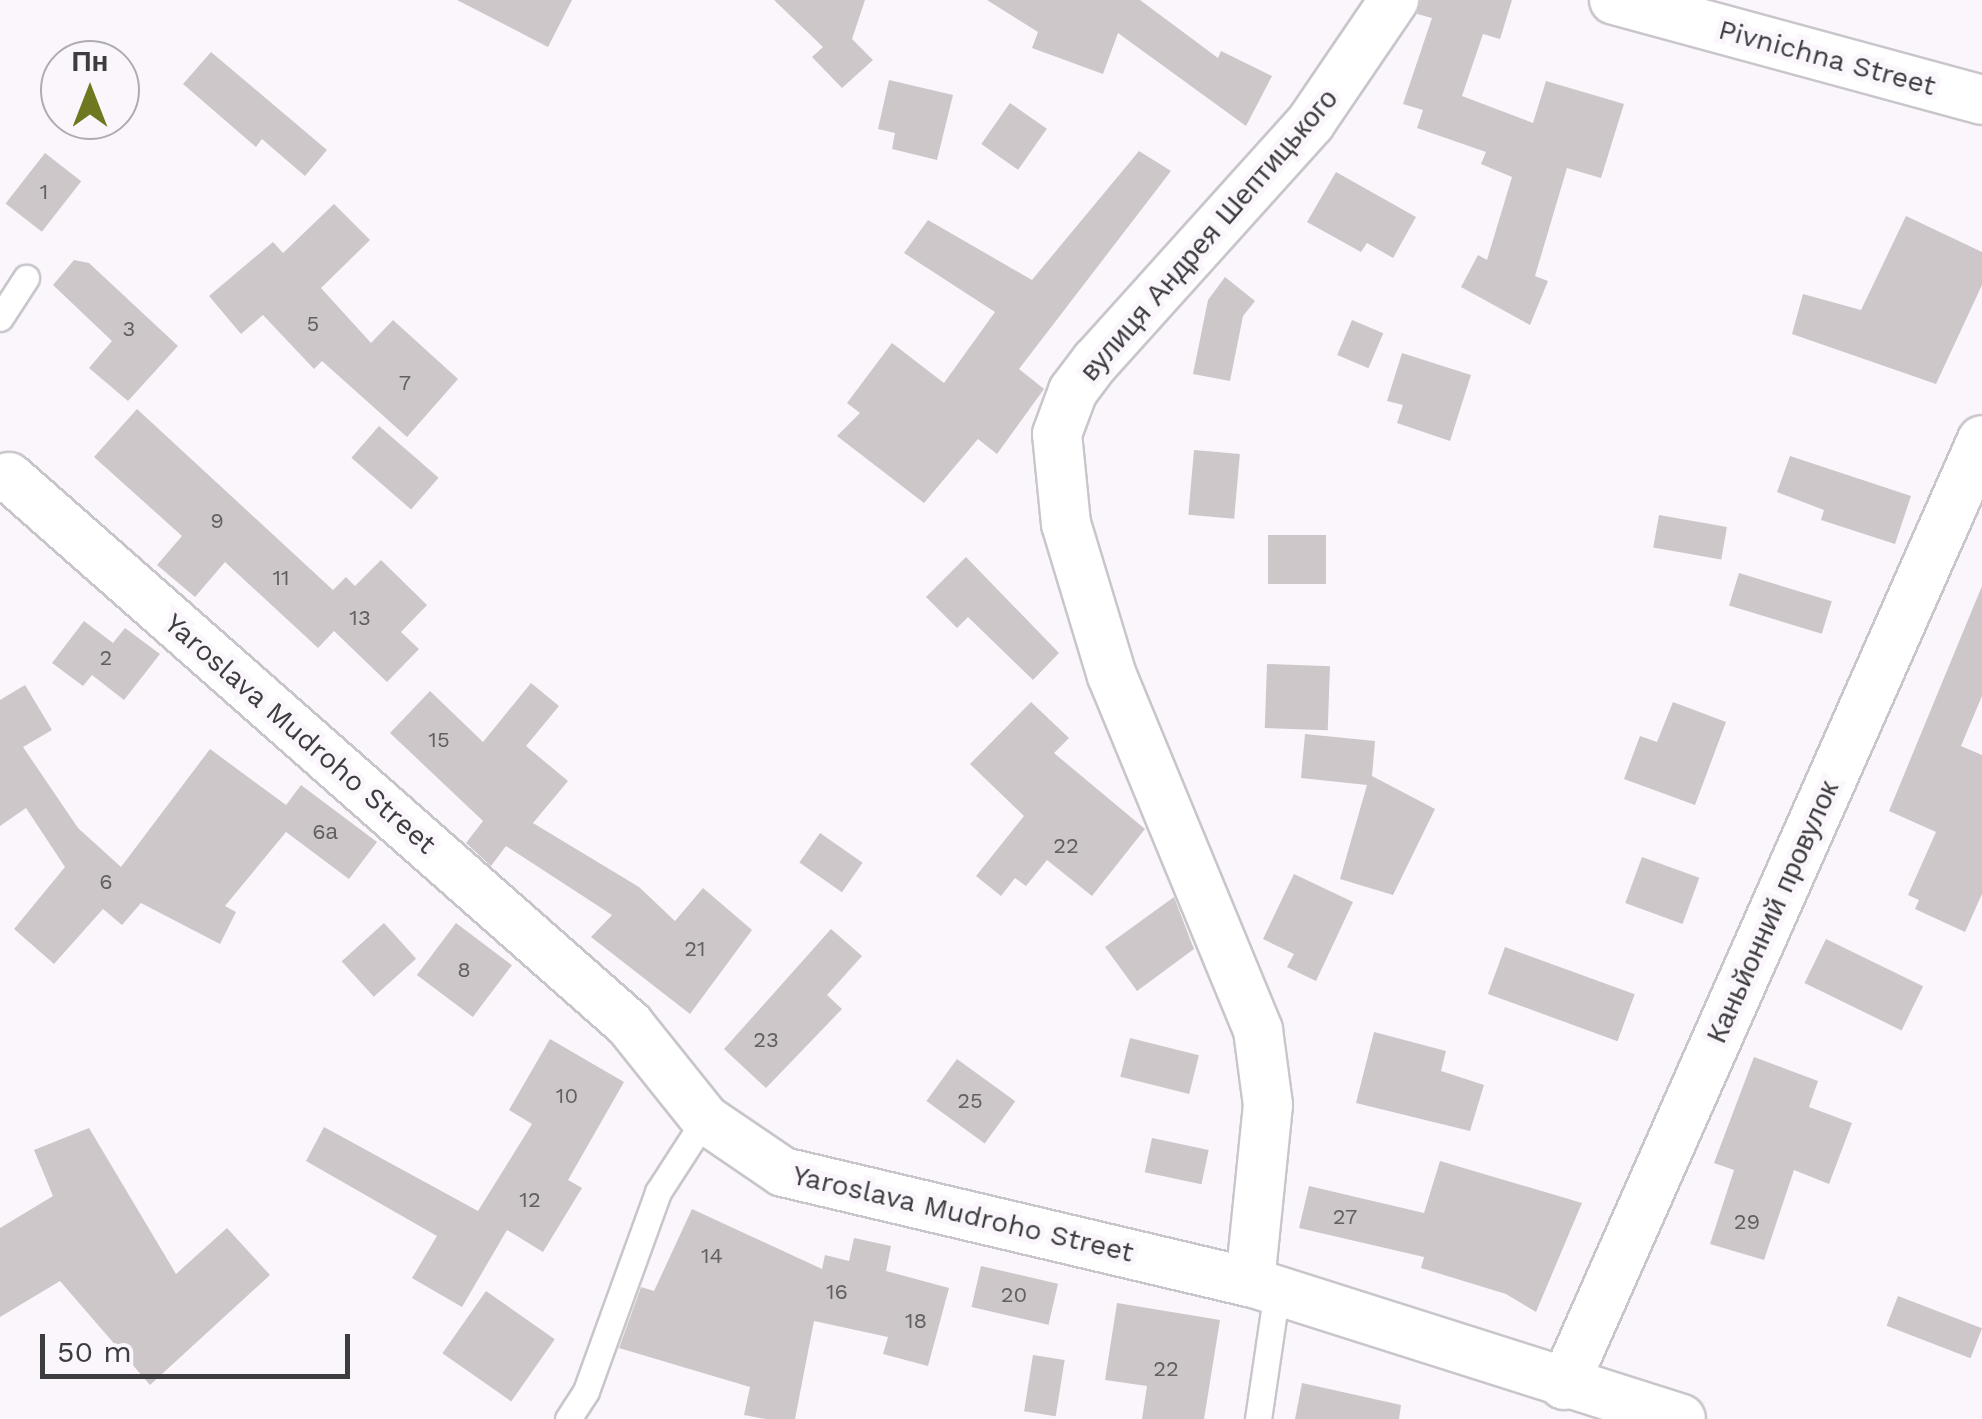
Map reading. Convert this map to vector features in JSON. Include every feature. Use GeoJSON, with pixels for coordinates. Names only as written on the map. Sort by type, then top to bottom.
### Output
{"type":"FeatureCollection","features":[{"type":"Feature","properties":{"kind":"street","name":"вулиця Андрея Шептицького"},"geometry":{"type":"LineString","coordinates":[[1263,1286],[1268,1105],[1258,1030],[1112,676],[1066,524],[1057,434],[1066,403],[1096,361],[1299,137],[1394,0]]}},
{"type":"Feature","properties":{"kind":"street","name":"Pivnichna Street"},"geometry":{"type":"LineString","coordinates":[[1614,0],[1982,100]]}},
{"type":"Feature","properties":{"kind":"street","name":"Каньйонний провулок"},"geometry":{"type":"LineString","coordinates":[[1564,1385],[1982,440]]}},
{"type":"Feature","properties":{"kind":"street","name":"Yaroslava Mudroho Street"},"geometry":{"type":"LineString","coordinates":[[3,473],[629,1024],[705,1119],[783,1172],[1263,1286],[1564,1385],[1682,1419]]}},
{"type":"Feature","properties":{"kind":"lane"},"geometry":{"type":"LineString","coordinates":[[0,318],[26,278]]}},
{"type":"Feature","properties":{"kind":"lane"},"geometry":{"type":"LineString","coordinates":[[568,1419],[586,1391],[658,1192],[705,1119]]}},
{"type":"Feature","properties":{"kind":"lane"},"geometry":{"type":"LineString","coordinates":[[1258,1419],[1263,1286]]}},
{"type":"Feature","properties":{"kind":"building"},"geometry":{"type":"Polygon","coordinates":[[[457,0],[572,0],[548,47],[457,0]]]}},
{"type":"Feature","properties":{"kind":"building"},"geometry":{"type":"Polygon","coordinates":[[[774,0],[865,0],[852,39],[873,60],[842,88],[812,57],[823,47],[774,0]]]}},
{"type":"Feature","properties":{"kind":"building"},"geometry":{"type":"Polygon","coordinates":[[[987,0],[1140,0],[1218,58],[1221,51],[1272,76],[1246,126],[1118,33],[1103,74],[1032,48],[1038,32],[987,0]]]}},
{"type":"Feature","properties":{"kind":"building"},"geometry":{"type":"Polygon","coordinates":[[[1421,0],[1512,0],[1500,39],[1483,34],[1462,96],[1533,123],[1546,81],[1624,104],[1601,178],[1567,168],[1535,276],[1548,281],[1530,325],[1461,287],[1478,255],[1487,260],[1512,177],[1481,164],[1486,152],[1417,128],[1423,110],[1403,104],[1432,18],[1417,14],[1421,0]]]}},
{"type":"Feature","properties":{"kind":"building"},"geometry":{"type":"Polygon","coordinates":[[[211,52],[327,150],[305,176],[262,139],[256,147],[183,84],[211,52]]]}},
{"type":"Feature","properties":{"kind":"building"},"geometry":{"type":"Polygon","coordinates":[[[889,80],[953,95],[937,160],[892,149],[895,133],[878,129],[889,80]]]}},
{"type":"Feature","properties":{"kind":"building"},"geometry":{"type":"Polygon","coordinates":[[[1010,103],[1047,129],[1018,170],[981,144],[1010,103]]]}},
{"type":"Feature","properties":{"kind":"building"},"geometry":{"type":"Polygon","coordinates":[[[1139,151],[1171,171],[1019,369],[1044,389],[997,454],[978,439],[924,503],[837,436],[860,413],[847,403],[892,343],[944,383],[995,312],[904,253],[928,220],[1032,280],[1139,151]]]}},
{"type":"Feature","properties":{"kind":"building"},"geometry":{"type":"Polygon","coordinates":[[[45,153],[81,181],[42,232],[6,203],[45,153]]]}},
{"type":"Feature","properties":{"kind":"building"},"geometry":{"type":"Polygon","coordinates":[[[1336,172],[1416,217],[1393,258],[1367,243],[1361,252],[1307,222],[1336,172]]]}},
{"type":"Feature","properties":{"kind":"building"},"geometry":{"type":"Polygon","coordinates":[[[334,204],[370,240],[321,288],[371,343],[393,320],[458,379],[407,437],[322,361],[314,369],[263,315],[241,334],[209,296],[273,242],[283,253],[334,204]]]}},
{"type":"Feature","properties":{"kind":"building"},"geometry":{"type":"Polygon","coordinates":[[[1906,216],[1982,252],[1982,285],[1936,384],[1792,334],[1803,294],[1861,310],[1906,216]]]}},
{"type":"Feature","properties":{"kind":"building"},"geometry":{"type":"Polygon","coordinates":[[[74,260],[89,263],[178,346],[128,401],[89,368],[112,341],[53,285],[74,260]]]}},
{"type":"Feature","properties":{"kind":"building"},"geometry":{"type":"Polygon","coordinates":[[[1225,277],[1255,301],[1243,316],[1230,381],[1193,374],[1208,300],[1225,277]]]}},
{"type":"Feature","properties":{"kind":"building"},"geometry":{"type":"Polygon","coordinates":[[[1352,320],[1383,333],[1368,368],[1337,355],[1352,320]]]}},
{"type":"Feature","properties":{"kind":"building"},"geometry":{"type":"Polygon","coordinates":[[[1402,353],[1471,375],[1450,441],[1397,423],[1403,405],[1387,401],[1402,353]]]}},
{"type":"Feature","properties":{"kind":"building"},"geometry":{"type":"Polygon","coordinates":[[[137,409],[333,590],[346,577],[355,586],[381,560],[427,605],[401,632],[419,649],[387,682],[334,631],[318,648],[225,562],[195,597],[157,565],[182,536],[94,457],[137,409]]]}},
{"type":"Feature","properties":{"kind":"building"},"geometry":{"type":"Polygon","coordinates":[[[379,426],[439,478],[411,510],[351,458],[379,426]]]}},
{"type":"Feature","properties":{"kind":"building"},"geometry":{"type":"Polygon","coordinates":[[[1194,450],[1240,454],[1234,519],[1188,515],[1194,450]]]}},
{"type":"Feature","properties":{"kind":"building"},"geometry":{"type":"Polygon","coordinates":[[[1790,456],[1911,496],[1895,544],[1821,520],[1824,510],[1777,492],[1790,456]]]}},
{"type":"Feature","properties":{"kind":"building"},"geometry":{"type":"Polygon","coordinates":[[[1659,515],[1727,527],[1721,559],[1653,547],[1659,515]]]}},
{"type":"Feature","properties":{"kind":"building"},"geometry":{"type":"Polygon","coordinates":[[[1268,535],[1326,535],[1326,584],[1268,584],[1268,535]]]}},
{"type":"Feature","properties":{"kind":"building"},"geometry":{"type":"Polygon","coordinates":[[[966,557],[1059,653],[1033,680],[968,617],[957,628],[926,597],[966,557]]]}},
{"type":"Feature","properties":{"kind":"building"},"geometry":{"type":"Polygon","coordinates":[[[1739,573],[1832,601],[1822,634],[1729,606],[1739,573]]]}},
{"type":"Feature","properties":{"kind":"building"},"geometry":{"type":"Polygon","coordinates":[[[1982,586],[1982,696],[1961,746],[1982,755],[1982,894],[1965,932],[1915,909],[1919,900],[1908,895],[1936,832],[1889,811],[1982,586]]]}},
{"type":"Feature","properties":{"kind":"building"},"geometry":{"type":"Polygon","coordinates":[[[84,621],[113,643],[125,628],[160,654],[124,700],[92,675],[83,686],[52,663],[84,621]]]}},
{"type":"Feature","properties":{"kind":"building"},"geometry":{"type":"Polygon","coordinates":[[[1267,664],[1330,666],[1328,730],[1265,728],[1267,664]]]}},
{"type":"Feature","properties":{"kind":"building"},"geometry":{"type":"Polygon","coordinates":[[[531,683],[559,706],[526,746],[568,781],[533,823],[639,887],[675,921],[703,888],[752,930],[690,1014],[591,937],[612,915],[506,846],[491,866],[466,843],[483,821],[390,733],[430,691],[483,742],[531,683]]]}},
{"type":"Feature","properties":{"kind":"building"},"geometry":{"type":"Polygon","coordinates":[[[25,685],[52,730],[23,747],[78,828],[121,867],[210,749],[286,805],[301,785],[377,842],[349,879],[286,832],[225,906],[236,912],[220,944],[141,903],[122,925],[103,909],[54,964],[14,929],[65,867],[26,808],[0,826],[0,700],[25,685]]]}},
{"type":"Feature","properties":{"kind":"building"},"geometry":{"type":"Polygon","coordinates":[[[1031,702],[1069,738],[1054,753],[1145,829],[1092,896],[1047,860],[1026,886],[1015,878],[1001,896],[976,876],[1024,816],[970,764],[1031,702]]]}},
{"type":"Feature","properties":{"kind":"building"},"geometry":{"type":"Polygon","coordinates":[[[1673,702],[1726,722],[1695,805],[1624,779],[1640,736],[1657,742],[1673,702]]]}},
{"type":"Feature","properties":{"kind":"building"},"geometry":{"type":"Polygon","coordinates":[[[1305,734],[1375,741],[1372,776],[1435,809],[1393,895],[1340,879],[1367,785],[1301,778],[1305,734]]]}},
{"type":"Feature","properties":{"kind":"building"},"geometry":{"type":"Polygon","coordinates":[[[820,833],[863,863],[842,892],[799,862],[820,833]]]}},
{"type":"Feature","properties":{"kind":"building"},"geometry":{"type":"Polygon","coordinates":[[[1642,857],[1699,878],[1683,924],[1625,903],[1642,857]]]}},
{"type":"Feature","properties":{"kind":"building"},"geometry":{"type":"Polygon","coordinates":[[[1294,874],[1353,902],[1316,981],[1287,967],[1294,954],[1263,939],[1294,874]]]}},
{"type":"Feature","properties":{"kind":"building"},"geometry":{"type":"Polygon","coordinates":[[[1174,897],[1194,949],[1137,991],[1105,947],[1174,897]]]}},
{"type":"Feature","properties":{"kind":"building"},"geometry":{"type":"Polygon","coordinates":[[[384,923],[416,959],[374,997],[342,961],[384,923]]]}},
{"type":"Feature","properties":{"kind":"building"},"geometry":{"type":"Polygon","coordinates":[[[456,923],[512,965],[473,1017],[417,975],[456,923]]]}},
{"type":"Feature","properties":{"kind":"building"},"geometry":{"type":"Polygon","coordinates":[[[831,929],[862,956],[827,995],[842,1009],[766,1088],[724,1049],[831,929]]]}},
{"type":"Feature","properties":{"kind":"building"},"geometry":{"type":"Polygon","coordinates":[[[1826,939],[1923,986],[1902,1030],[1805,983],[1826,939]]]}},
{"type":"Feature","properties":{"kind":"building"},"geometry":{"type":"Polygon","coordinates":[[[1505,947],[1635,994],[1618,1041],[1488,994],[1505,947]]]}},
{"type":"Feature","properties":{"kind":"building"},"geometry":{"type":"Polygon","coordinates":[[[1374,1032],[1446,1051],[1441,1071],[1484,1085],[1470,1131],[1356,1103],[1374,1032]]]}},
{"type":"Feature","properties":{"kind":"building"},"geometry":{"type":"Polygon","coordinates":[[[1130,1038],[1199,1055],[1189,1094],[1120,1077],[1130,1038]]]}},
{"type":"Feature","properties":{"kind":"building"},"geometry":{"type":"Polygon","coordinates":[[[550,1039],[624,1082],[568,1180],[582,1188],[543,1252],[507,1230],[462,1307],[412,1278],[437,1236],[306,1161],[324,1127],[478,1211],[532,1124],[509,1110],[550,1039]]]}},
{"type":"Feature","properties":{"kind":"building"},"geometry":{"type":"Polygon","coordinates":[[[1754,1057],[1818,1081],[1809,1107],[1852,1123],[1829,1184],[1794,1170],[1764,1260],[1710,1244],[1734,1170],[1714,1163],[1754,1057]]]}},
{"type":"Feature","properties":{"kind":"building"},"geometry":{"type":"Polygon","coordinates":[[[957,1059],[1015,1101],[985,1143],[926,1101],[957,1059]]]}},
{"type":"Feature","properties":{"kind":"building"},"geometry":{"type":"Polygon","coordinates":[[[89,1128],[176,1274],[227,1228],[270,1275],[150,1385],[60,1281],[0,1317],[0,1228],[53,1196],[34,1150],[89,1128]]]}},
{"type":"Feature","properties":{"kind":"building"},"geometry":{"type":"Polygon","coordinates":[[[1152,1138],[1209,1150],[1201,1184],[1145,1172],[1152,1138]]]}},
{"type":"Feature","properties":{"kind":"building"},"geometry":{"type":"Polygon","coordinates":[[[1440,1161],[1582,1203],[1536,1312],[1506,1294],[1421,1268],[1424,1257],[1299,1228],[1309,1186],[1424,1213],[1440,1161]]]}},
{"type":"Feature","properties":{"kind":"building"},"geometry":{"type":"Polygon","coordinates":[[[692,1209],[822,1269],[825,1255],[849,1261],[854,1238],[891,1246],[886,1271],[949,1288],[928,1366],[883,1354],[888,1337],[814,1321],[795,1419],[766,1419],[744,1415],[750,1387],[619,1348],[641,1287],[654,1291],[692,1209]]]}},
{"type":"Feature","properties":{"kind":"building"},"geometry":{"type":"Polygon","coordinates":[[[981,1266],[1058,1284],[1049,1325],[972,1307],[981,1266]]]}},
{"type":"Feature","properties":{"kind":"building"},"geometry":{"type":"Polygon","coordinates":[[[486,1291],[555,1339],[511,1401],[442,1353],[486,1291]]]}},
{"type":"Feature","properties":{"kind":"building"},"geometry":{"type":"Polygon","coordinates":[[[1898,1296],[1982,1328],[1971,1358],[1887,1326],[1898,1296]]]}},
{"type":"Feature","properties":{"kind":"building"},"geometry":{"type":"Polygon","coordinates":[[[1117,1303],[1220,1320],[1204,1419],[1142,1419],[1147,1386],[1105,1380],[1117,1303]]]}},
{"type":"Feature","properties":{"kind":"building"},"geometry":{"type":"Polygon","coordinates":[[[1033,1355],[1065,1360],[1056,1416],[1024,1411],[1033,1355]]]}},
{"type":"Feature","properties":{"kind":"building"},"geometry":{"type":"Polygon","coordinates":[[[1302,1383],[1401,1405],[1399,1419],[1295,1419],[1302,1383]]]}}]}
